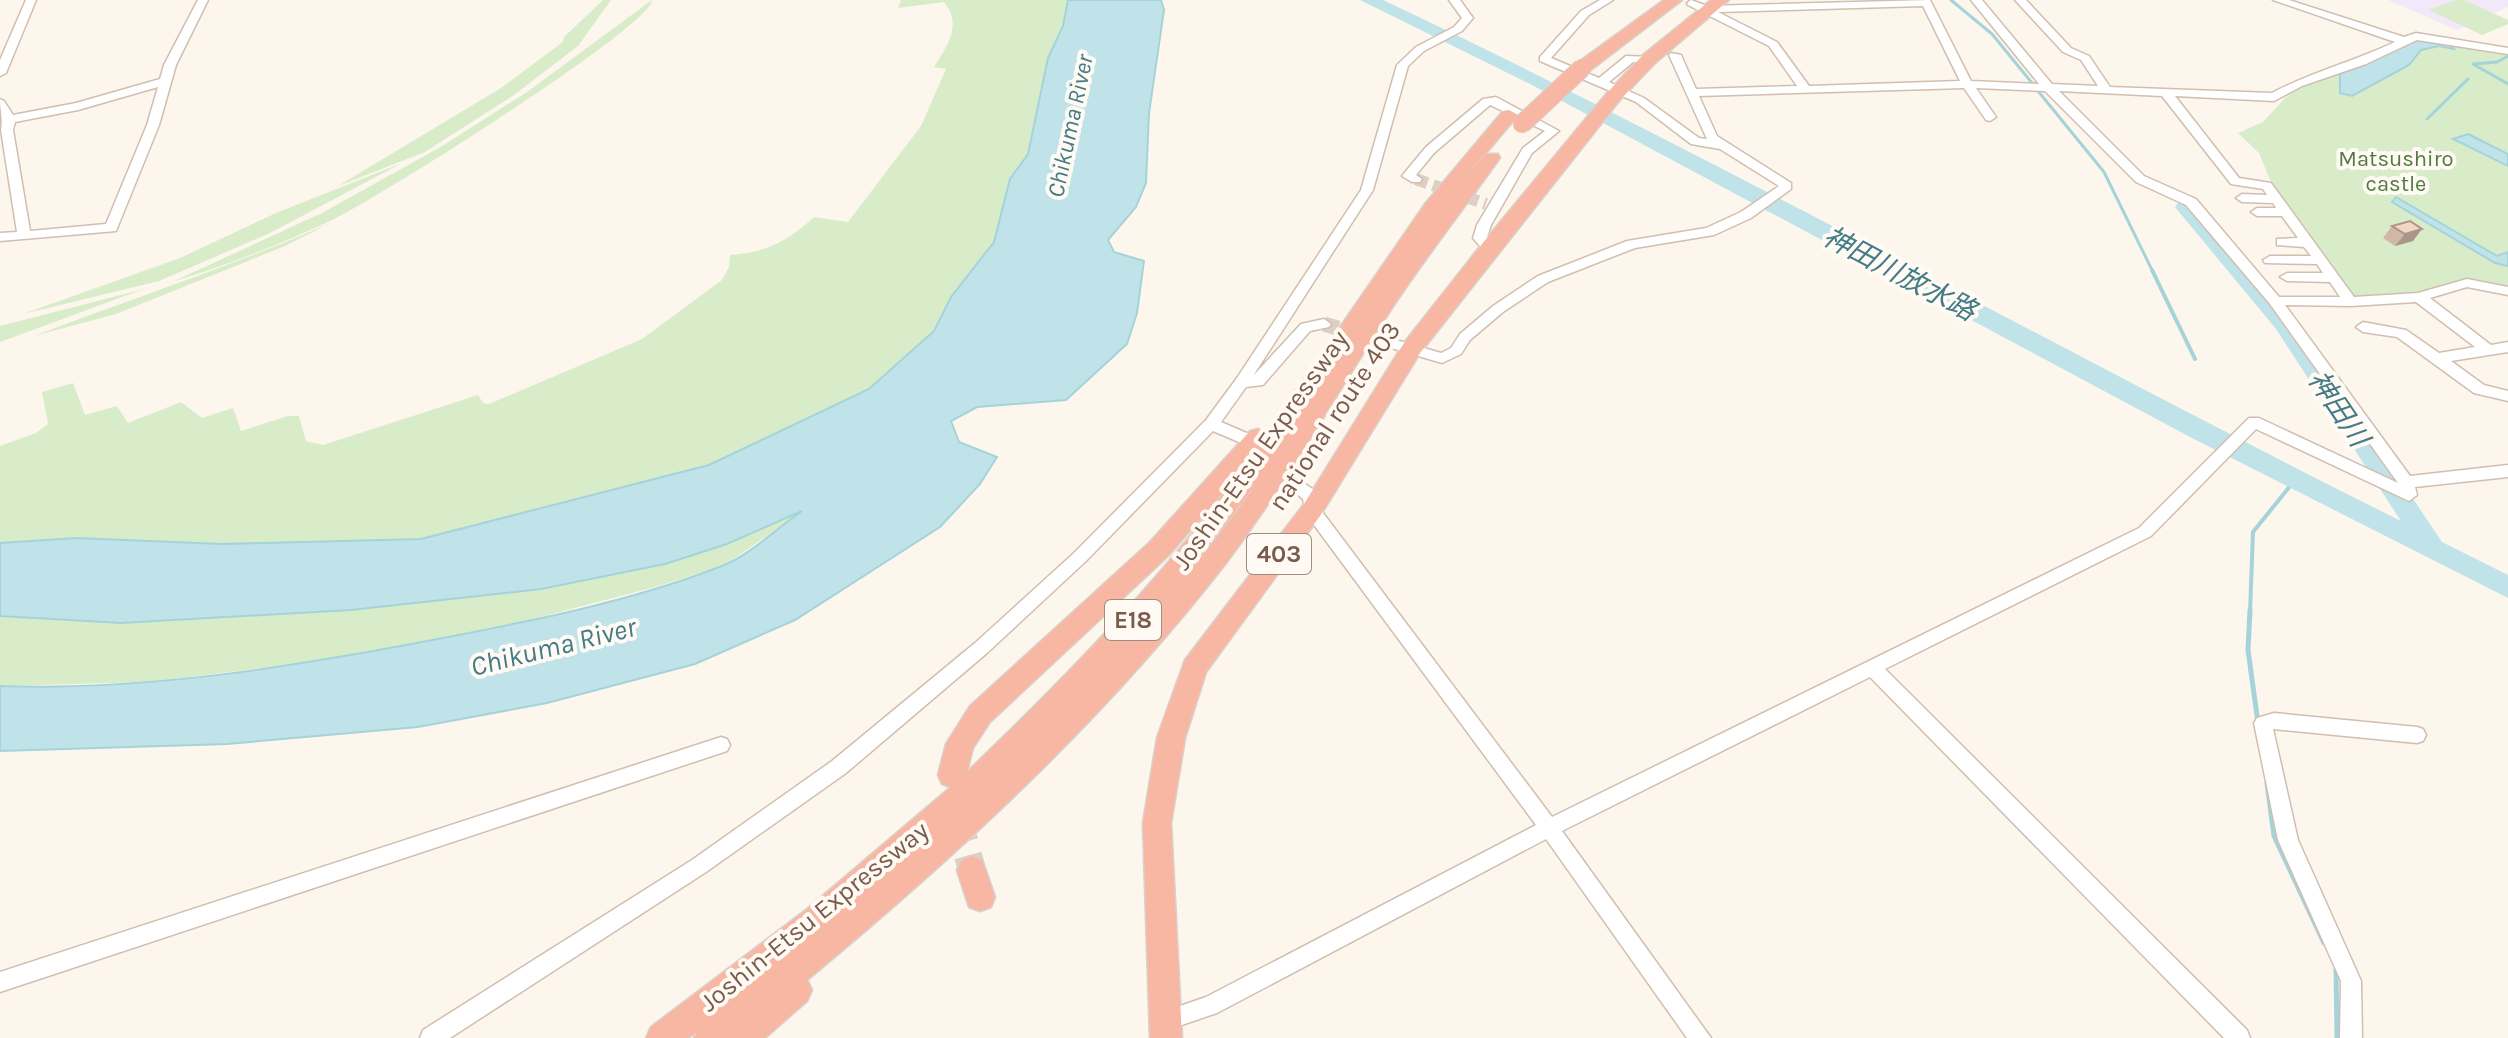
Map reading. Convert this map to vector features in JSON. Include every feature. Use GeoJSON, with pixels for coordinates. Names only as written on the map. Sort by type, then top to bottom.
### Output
{"type":"FeatureCollection","features":[{"type":"Feature","properties":{"kind":"highway","name":"Joshin-Etsu Expressway"},"geometry":{"type":"LineString","coordinates":[[662,1038],[817,919],[903,847],[1099,657],[1152,599],[1231,501],[1395,255],[1451,179],[1575,64],[1652,0]]}},
{"type":"Feature","properties":{"kind":"highway","name":"Joshin-Etsu Expressway"},"geometry":{"type":"LineString","coordinates":[[1575,64],[1674,0]]}},
{"type":"Feature","properties":{"kind":"highway","name":"national route 403"},"geometry":{"type":"LineString","coordinates":[[1167,1029],[1157,823],[1171,738],[1194,668],[1312,510],[1412,348],[1611,90],[1707,4]]}},
{"type":"Feature","properties":{"kind":"highway","name":"Joshin-Etsu Expressway"},"geometry":{"type":"LineString","coordinates":[[710,1038],[840,934],[1008,786],[1122,668],[1216,557],[1287,460],[1425,244],[1515,120]]}},
{"type":"Feature","properties":{"kind":"highway"},"geometry":{"type":"LineString","coordinates":[[952,775],[960,744],[980,714],[1117,589],[1194,512],[1279,412],[1395,255]]}},
{"type":"Feature","properties":{"kind":"highway"},"geometry":{"type":"LineString","coordinates":[[741,1038],[908,888],[1008,786]]}},
{"type":"Feature","properties":{"kind":"street"},"geometry":{"type":"LineString","coordinates":[[0,73],[31,0]]}},
{"type":"Feature","properties":{"kind":"street"},"geometry":{"type":"LineString","coordinates":[[0,237],[111,228],[153,125],[178,45],[203,0]]}},
{"type":"Feature","properties":{"kind":"street"},"geometry":{"type":"LineString","coordinates":[[431,1038],[699,866],[839,767],[981,648],[1080,557],[1211,424],[1242,382],[1367,190],[1403,65],[1420,49],[1458,29],[1468,18],[1454,0]]}},
{"type":"Feature","properties":{"kind":"street"},"geometry":{"type":"LineString","coordinates":[[1608,0],[1585,13],[1544,59],[1640,100],[1695,141],[1720,145]]}},
{"type":"Feature","properties":{"kind":"street"},"geometry":{"type":"LineString","coordinates":[[1167,1029],[1549,828],[2145,532],[2254,422],[2409,495],[2406,482],[2275,301],[2191,202],[2140,179],[2048,87],[1976,0]]}},
{"type":"Feature","properties":{"kind":"street"},"geometry":{"type":"LineString","coordinates":[[2020,0],[2067,50],[2085,58],[2106,90]]}},
{"type":"Feature","properties":{"kind":"street"},"geometry":{"type":"LineString","coordinates":[[2278,0],[2401,40]]}},
{"type":"Feature","properties":{"kind":"street"},"geometry":{"type":"LineString","coordinates":[[1707,4],[1746,8],[1926,1],[1967,84],[1990,117]]}},
{"type":"Feature","properties":{"kind":"street"},"geometry":{"type":"LineString","coordinates":[[1707,4],[1773,44],[1805,89]]}},
{"type":"Feature","properties":{"kind":"street"},"geometry":{"type":"LineString","coordinates":[[1729,19],[1746,8]]}},
{"type":"Feature","properties":{"kind":"street"},"geometry":{"type":"LineString","coordinates":[[1692,93],[1967,84],[2274,97],[2298,84],[2362,62],[2401,40],[2423,36],[2508,51]]}},
{"type":"Feature","properties":{"kind":"street"},"geometry":{"type":"LineString","coordinates":[[1386,342],[1442,358],[1456,351],[1465,337],[1498,309],[1543,279],[1620,247],[1662,236],[1709,232],[1746,215],[1787,186],[1712,138],[1675,55]]}},
{"type":"Feature","properties":{"kind":"street"},"geometry":{"type":"LineString","coordinates":[[9,119],[78,106],[165,81]]}},
{"type":"Feature","properties":{"kind":"street"},"geometry":{"type":"LineString","coordinates":[[2166,93],[2235,181],[2267,186],[2351,302]]}},
{"type":"Feature","properties":{"kind":"street"},"geometry":{"type":"LineString","coordinates":[[1416,179],[1408,176],[1430,150],[1480,105],[1496,101],[1553,131],[1527,151],[1491,205],[1480,238],[1489,248]]}},
{"type":"Feature","properties":{"kind":"street"},"geometry":{"type":"LineString","coordinates":[[0,105],[9,119],[7,130],[24,234]]}},
{"type":"Feature","properties":{"kind":"street"},"geometry":{"type":"LineString","coordinates":[[2242,198],[2277,199]]}},
{"type":"Feature","properties":{"kind":"street"},"geometry":{"type":"LineString","coordinates":[[2257,212],[2286,212]]}},
{"type":"Feature","properties":{"kind":"street"},"geometry":{"type":"LineString","coordinates":[[2282,242],[2309,243]]}},
{"type":"Feature","properties":{"kind":"street"},"geometry":{"type":"LineString","coordinates":[[2270,260],[2322,260]]}},
{"type":"Feature","properties":{"kind":"street"},"geometry":{"type":"LineString","coordinates":[[2287,277],[2334,278]]}},
{"type":"Feature","properties":{"kind":"street"},"geometry":{"type":"LineString","coordinates":[[2275,301],[2351,302],[2419,297],[2467,283],[2508,291]]}},
{"type":"Feature","properties":{"kind":"street"},"geometry":{"type":"LineString","coordinates":[[2419,297],[2488,350]]}},
{"type":"Feature","properties":{"kind":"street"},"geometry":{"type":"LineString","coordinates":[[1242,382],[1258,381],[1306,327],[1324,324]]}},
{"type":"Feature","properties":{"kind":"street"},"geometry":{"type":"LineString","coordinates":[[2363,327],[2401,333],[2479,389],[2508,396]]}},
{"type":"Feature","properties":{"kind":"street"},"geometry":{"type":"LineString","coordinates":[[2437,358],[2508,347]]}},
{"type":"Feature","properties":{"kind":"street"},"geometry":{"type":"LineString","coordinates":[[1211,424],[1244,438]]}},
{"type":"Feature","properties":{"kind":"street"},"geometry":{"type":"LineString","coordinates":[[2406,482],[2508,471]]}},
{"type":"Feature","properties":{"kind":"street"},"geometry":{"type":"LineString","coordinates":[[1293,484],[1311,496],[1312,510],[1549,828],[1700,1038]]}},
{"type":"Feature","properties":{"kind":"street"},"geometry":{"type":"LineString","coordinates":[[1871,667],[2239,1038]]}},
{"type":"Feature","properties":{"kind":"street"},"geometry":{"type":"LineString","coordinates":[[2351,1038],[2351,981],[2288,840],[2263,723],[2274,721],[2417,735]]}},
{"type":"Feature","properties":{"kind":"street"},"geometry":{"type":"LineString","coordinates":[[0,982],[721,745]]}},
{"type":"Feature","properties":{"kind":"shaded area"},"geometry":{"type":"Polygon","coordinates":[[[2388,0],[2508,0],[2508,7],[2457,30],[2388,0]]]}},
{"type":"Feature","properties":{"kind":"green space"},"geometry":{"type":"Polygon","coordinates":[[[603,0],[611,0],[578,46],[514,95],[425,152],[338,186],[501,88],[563,42],[564,37],[603,0]]]}},
{"type":"Feature","properties":{"kind":"green space"},"geometry":{"type":"Polygon","coordinates":[[[652,0],[640,16],[563,75],[362,204],[276,245],[172,282],[322,213],[444,145],[527,92],[652,0]]]}},
{"type":"Feature","properties":{"kind":"green space"},"geometry":{"type":"Polygon","coordinates":[[[901,0],[1068,0],[1063,26],[1048,58],[1028,154],[1010,179],[994,242],[951,297],[934,331],[869,389],[709,465],[421,539],[221,544],[77,538],[0,543],[0,446],[36,433],[48,424],[42,392],[73,383],[85,415],[117,406],[128,423],[181,402],[202,418],[233,408],[241,431],[288,416],[299,416],[306,441],[323,445],[478,395],[483,403],[489,404],[642,339],[722,280],[729,267],[730,255],[776,244],[814,217],[848,222],[921,126],[946,69],[934,67],[951,35],[950,11],[944,2],[898,8],[901,0]]]}},
{"type":"Feature","properties":{"kind":"green space"},"geometry":{"type":"Polygon","coordinates":[[[2464,0],[2508,20],[2508,24],[2482,35],[2429,10],[2464,0]]]}},
{"type":"Feature","properties":{"kind":"green space","name":"Matsushiro castle"},"geometry":{"type":"Polygon","coordinates":[[[2416,38],[2508,52],[2508,288],[2469,280],[2410,295],[2355,300],[2274,189],[2259,153],[2238,133],[2263,122],[2285,98],[2303,86],[2365,64],[2416,38]]]}},
{"type":"Feature","properties":{"kind":"green space"},"geometry":{"type":"Polygon","coordinates":[[[402,163],[270,233],[159,281],[23,314],[180,258],[276,213],[402,163]]]}},
{"type":"Feature","properties":{"kind":"green space"},"geometry":{"type":"Polygon","coordinates":[[[330,223],[285,246],[116,314],[34,336],[220,268],[330,223]]]}},
{"type":"Feature","properties":{"kind":"green space"},"geometry":{"type":"Polygon","coordinates":[[[144,289],[0,342],[0,326],[144,289]]]}},
{"type":"Feature","properties":{"kind":"green space"},"geometry":{"type":"Polygon","coordinates":[[[808,507],[725,565],[659,586],[506,626],[318,661],[149,682],[0,686],[0,616],[351,610],[541,589],[665,564],[727,544],[808,507]]]}},
{"type":"Feature","properties":{"kind":"water","name":"Chikuma River"},"geometry":{"type":"Polygon","coordinates":[[[1068,0],[1161,0],[1164,10],[1149,113],[1146,183],[1136,207],[1108,240],[1114,252],[1144,261],[1137,313],[1127,344],[1066,400],[977,407],[951,421],[959,442],[997,457],[980,484],[940,527],[795,620],[695,664],[547,703],[418,727],[227,744],[0,751],[0,686],[53,687],[159,681],[265,669],[370,652],[574,611],[649,591],[722,566],[753,548],[802,511],[727,544],[665,564],[541,589],[351,610],[121,623],[0,616],[0,543],[77,538],[221,544],[421,539],[709,465],[869,389],[934,331],[951,297],[994,242],[1010,179],[1028,154],[1048,58],[1063,26],[1068,0]]]}},
{"type":"Feature","properties":{"kind":"water"},"geometry":{"type":"Polygon","coordinates":[[[2416,38],[2450,43],[2454,49],[2439,46],[2421,50],[2409,65],[2352,96],[2340,93],[2340,73],[2416,38]]]}},
{"type":"Feature","properties":{"kind":"water"},"geometry":{"type":"Polygon","coordinates":[[[2468,134],[2508,154],[2508,166],[2453,139],[2468,134]]]}},
{"type":"Feature","properties":{"kind":"water"},"geometry":{"type":"Polygon","coordinates":[[[2396,197],[2497,256],[2508,252],[2508,266],[2495,263],[2392,202],[2396,197]]]}},
{"type":"Feature","properties":{"kind":"building"},"geometry":{"type":"Polygon","coordinates":[[[2410,221],[2422,229],[2405,234],[2392,226],[2410,221]]]}},
{"type":"Feature","properties":{"kind":"waterway","name":"神田川放水路"},"geometry":{"type":"LineString","coordinates":[[1369,0],[1539,81],[2201,432],[2508,587]]}},
{"type":"Feature","properties":{"kind":"waterway"},"geometry":{"type":"LineString","coordinates":[[1951,0],[1992,34],[2032,83]]}},
{"type":"Feature","properties":{"kind":"waterway"},"geometry":{"type":"LineString","coordinates":[[2508,56],[2497,62],[2473,64],[2508,84]]}},
{"type":"Feature","properties":{"kind":"waterway"},"geometry":{"type":"LineString","coordinates":[[2427,119],[2468,79]]}},
{"type":"Feature","properties":{"kind":"waterway"},"geometry":{"type":"LineString","coordinates":[[2038,91],[2104,172],[2153,272]]}},
{"type":"Feature","properties":{"kind":"waterway","name":"神田川"},"geometry":{"type":"LineString","coordinates":[[2185,207],[2284,324],[2431,546]]}},
{"type":"Feature","properties":{"kind":"waterway"},"geometry":{"type":"LineString","coordinates":[[2152,270],[2195,359]]}},
{"type":"Feature","properties":{"kind":"waterway","name":"神田川放水路"},"geometry":{"type":"LineString","coordinates":[[2198,424],[2201,432]]}},
{"type":"Feature","properties":{"kind":"waterway"},"geometry":{"type":"LineString","coordinates":[[2250,612],[2253,532],[2295,480]]}},
{"type":"Feature","properties":{"kind":"waterway"},"geometry":{"type":"LineString","coordinates":[[2250,610],[2248,650],[2258,723]]}},
{"type":"Feature","properties":{"kind":"waterway"},"geometry":{"type":"LineString","coordinates":[[2267,783],[2274,836],[2324,943]]}},
{"type":"Feature","properties":{"kind":"waterway"},"geometry":{"type":"LineString","coordinates":[[2336,969],[2337,1038]]}},
{"type":"Feature","properties":{"kind":"tunnel"},"geometry":{"type":"LineString","coordinates":[[1416,179],[1486,204]]}},
{"type":"Feature","properties":{"kind":"tunnel"},"geometry":{"type":"LineString","coordinates":[[1324,324],[1386,342]]}},
{"type":"Feature","properties":{"kind":"tunnel"},"geometry":{"type":"LineString","coordinates":[[957,815],[972,870]]}}]}
